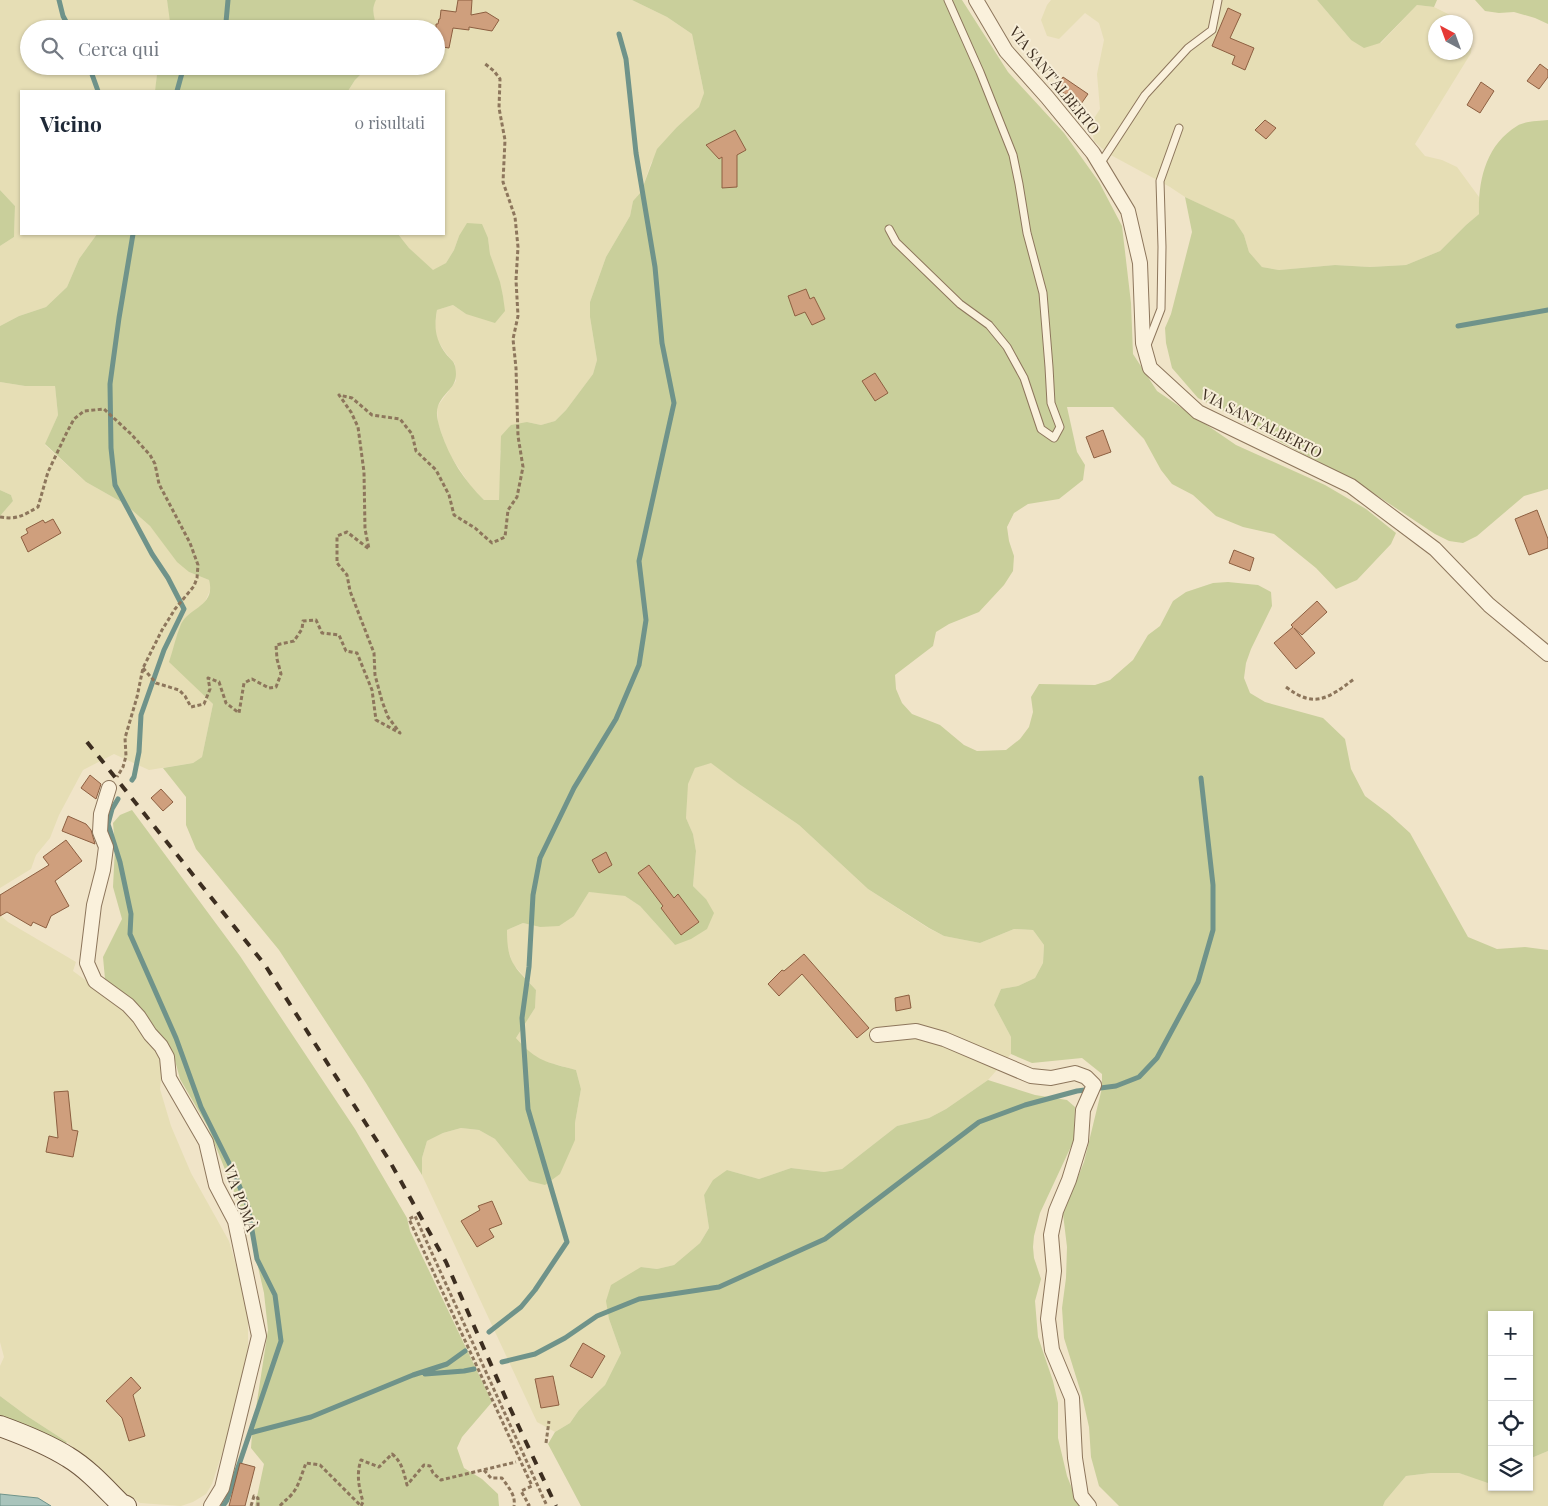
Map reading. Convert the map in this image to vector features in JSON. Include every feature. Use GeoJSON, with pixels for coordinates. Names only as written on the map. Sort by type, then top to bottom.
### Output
{"type":"FeatureCollection","features":[{"type":"Feature","properties":{"kind":"street","name":"VIA SANT'ALBERTO"},"geometry":{"type":"LineString","coordinates":[[976,0],[1006,51],[1094,153],[1128,211],[1140,263],[1142,343],[1150,368],[1198,412],[1351,486],[1435,549],[1489,605],[1548,654]]}},
{"type":"Feature","properties":{"kind":"street","name":"VIA POMÀ"},"geometry":{"type":"LineString","coordinates":[[109,788],[101,814],[100,832],[106,847],[103,870],[94,905],[87,963],[95,981],[128,1005],[139,1017],[150,1034],[162,1046],[168,1057],[170,1078],[206,1142],[216,1185],[235,1221],[259,1336],[222,1488],[211,1506]]}},
{"type":"Feature","properties":{"kind":"street"},"geometry":{"type":"LineString","coordinates":[[877,1035],[916,1031],[944,1039],[1031,1076],[1051,1078],[1075,1073],[1086,1077],[1094,1085],[1083,1110],[1081,1141],[1069,1180],[1056,1211],[1051,1235],[1054,1271],[1048,1319],[1052,1350],[1072,1398],[1075,1458],[1081,1496],[1089,1506]]}},
{"type":"Feature","properties":{"kind":"street"},"geometry":{"type":"LineString","coordinates":[[0,1426],[68,1457],[93,1476],[121,1504],[126,1506]]}},
{"type":"Feature","properties":{"kind":"lane"},"geometry":{"type":"LineString","coordinates":[[888,229],[896,242],[960,304],[989,325],[1008,347],[1024,378],[1041,429],[1054,438],[1060,427],[1050,403],[1050,367],[1043,293],[1027,233],[1013,155],[980,72],[948,0]]}},
{"type":"Feature","properties":{"kind":"lane"},"geometry":{"type":"LineString","coordinates":[[1100,165],[1145,95],[1188,48],[1212,30],[1218,0]]}},
{"type":"Feature","properties":{"kind":"lane"},"geometry":{"type":"LineString","coordinates":[[1144,350],[1161,310],[1160,181],[1179,128]]}},
{"type":"Feature","properties":{"kind":"path"},"geometry":{"type":"LineString","coordinates":[[143,668],[156,683],[179,690],[191,706],[204,704],[210,689],[208,678],[220,682],[226,703],[239,713],[244,683],[252,679],[269,688],[276,687],[281,674],[276,659],[276,645],[294,640],[302,629],[303,621],[316,620],[322,632],[339,635],[346,651],[357,653],[372,690],[376,720],[400,733],[388,717],[385,709],[375,675],[374,653],[350,591],[347,576],[337,563],[337,536],[347,532],[369,549],[365,528],[364,472],[358,427],[339,395],[352,398],[372,416],[400,419],[412,434],[416,451],[436,470],[449,495],[454,515],[475,528],[492,543],[505,537],[508,510],[517,497],[523,467],[518,436],[516,368],[513,339],[518,316],[516,280],[518,247],[515,217],[503,182],[504,140],[499,108],[500,79],[484,63]]}},
{"type":"Feature","properties":{"kind":"path"},"geometry":{"type":"LineString","coordinates":[[0,517],[10,519],[22,516],[38,507],[48,472],[74,419],[84,411],[104,409],[150,455],[155,464],[159,484],[190,543],[198,565],[197,578],[194,586],[175,609],[143,668],[125,738],[126,756],[123,767],[109,788]]}},
{"type":"Feature","properties":{"kind":"path"},"geometry":{"type":"LineString","coordinates":[[1286,688],[1305,699],[1323,698],[1339,690],[1354,679]]}},
{"type":"Feature","properties":{"kind":"path"},"geometry":{"type":"LineString","coordinates":[[527,1506],[529,1505],[521,1491],[532,1486],[409,1219],[415,1216],[547,1506]]}},
{"type":"Feature","properties":{"kind":"path"},"geometry":{"type":"LineString","coordinates":[[546,1443],[549,1421]]}},
{"type":"Feature","properties":{"kind":"path"},"geometry":{"type":"LineString","coordinates":[[280,1506],[285,1498],[292,1494],[306,1463],[320,1465],[361,1506],[363,1502],[358,1483],[358,1469],[361,1460],[379,1467],[392,1454],[402,1466],[408,1485],[424,1465],[430,1466],[433,1473],[441,1480],[516,1462]]}},
{"type":"Feature","properties":{"kind":"path"},"geometry":{"type":"LineString","coordinates":[[484,1470],[491,1478],[502,1478],[512,1492],[514,1506]]}},
{"type":"Feature","properties":{"kind":"path"},"geometry":{"type":"LineString","coordinates":[[251,1506],[254,1496],[258,1498],[258,1506]]}},
{"type":"Feature","properties":{"kind":"shaded area"},"geometry":{"type":"Polygon","coordinates":[[[0,0],[167,0],[171,20],[20,20],[20,75],[157,75],[155,90],[20,90],[20,235],[96,235],[79,259],[67,287],[46,307],[19,316],[0,326],[0,246],[14,237],[15,206],[0,190],[0,0]]]}},
{"type":"Feature","properties":{"kind":"shaded area"},"geometry":{"type":"Polygon","coordinates":[[[376,0],[632,0],[667,17],[692,34],[704,93],[700,107],[677,127],[651,163],[641,192],[633,201],[630,216],[606,257],[590,302],[590,317],[597,360],[593,374],[566,410],[555,421],[541,425],[527,422],[500,451],[499,500],[484,500],[472,488],[448,452],[438,423],[437,407],[456,381],[455,364],[437,339],[435,325],[437,310],[453,305],[466,314],[504,311],[503,296],[490,254],[488,238],[459,236],[454,250],[446,263],[433,271],[409,248],[399,235],[445,235],[445,90],[349,90],[360,75],[445,75],[445,20],[374,20],[374,2],[376,0]]]}},
{"type":"Feature","properties":{"kind":"shaded area"},"geometry":{"type":"Polygon","coordinates":[[[1051,0],[1317,0],[1351,40],[1381,43],[1417,5],[1434,7],[1449,15],[1428,15],[1428,60],[1467,60],[1415,144],[1425,156],[1442,160],[1457,167],[1479,197],[1479,214],[1440,251],[1406,265],[1370,267],[1335,265],[1279,270],[1262,267],[1249,252],[1244,235],[1233,220],[1185,197],[1107,153],[1094,141],[1091,123],[1100,109],[1097,74],[1104,40],[1099,23],[1085,13],[1059,39],[1047,36],[1041,20],[1051,0]]]}},
{"type":"Feature","properties":{"kind":"shaded area"},"geometry":{"type":"Polygon","coordinates":[[[0,382],[25,386],[55,386],[58,415],[45,445],[86,482],[125,504],[150,526],[189,572],[209,580],[211,588],[205,602],[182,622],[193,684],[213,704],[202,757],[193,763],[149,770],[114,754],[83,770],[59,815],[50,838],[36,855],[31,869],[0,888],[0,516],[13,501],[11,495],[0,490],[0,382]]]}},
{"type":"Feature","properties":{"kind":"shaded area"},"geometry":{"type":"Polygon","coordinates":[[[711,762],[739,784],[799,825],[868,889],[928,928],[944,936],[980,943],[1014,929],[1033,930],[1044,945],[1043,963],[1035,978],[1018,986],[1001,989],[994,1005],[1011,1037],[1011,1054],[988,1080],[946,1109],[929,1118],[897,1126],[842,1169],[824,1172],[791,1168],[759,1179],[727,1170],[704,1195],[709,1228],[700,1243],[674,1265],[657,1269],[641,1267],[609,1319],[621,1353],[605,1385],[579,1410],[570,1423],[555,1432],[537,1422],[422,1175],[422,1158],[427,1141],[443,1133],[461,1128],[479,1130],[495,1139],[529,1181],[575,1140],[575,1123],[581,1089],[576,1070],[543,1061],[528,1052],[516,1038],[535,1008],[536,990],[513,964],[507,947],[507,930],[523,923],[540,927],[574,916],[589,892],[607,893],[625,896],[640,906],[675,945],[706,899],[693,886],[696,851],[693,834],[686,818],[687,784],[695,768],[711,762]]]}},
{"type":"Feature","properties":{"kind":"shaded area"},"geometry":{"type":"Polygon","coordinates":[[[0,915],[8,922],[76,962],[73,971],[122,1007],[140,1027],[163,1062],[160,1089],[171,1126],[191,1173],[229,1241],[248,1307],[248,1347],[235,1413],[212,1484],[206,1494],[193,1502],[181,1506],[140,1503],[113,1485],[67,1442],[0,1396],[0,1366],[4,1357],[0,1342],[0,915]]]}},
{"type":"Feature","properties":{"kind":"shaded area"},"geometry":{"type":"Polygon","coordinates":[[[1548,1451],[1548,1506],[1383,1506],[1406,1476],[1431,1473],[1459,1473],[1488,1482],[1488,1491],[1533,1491],[1533,1457],[1548,1451]]]}},
{"type":"Feature","properties":{"kind":"green space"},"geometry":{"type":"Polygon","coordinates":[[[167,0],[376,0],[374,7],[375,20],[170,20],[167,0]]]}},
{"type":"Feature","properties":{"kind":"green space"},"geometry":{"type":"Polygon","coordinates":[[[632,0],[962,0],[1008,72],[1064,133],[1099,182],[1122,226],[1131,303],[1133,354],[1157,391],[1236,445],[1325,485],[1366,509],[1396,533],[1391,544],[1357,580],[1336,589],[1316,568],[1274,534],[1243,527],[1216,516],[1193,495],[1172,484],[1161,470],[1144,439],[1113,407],[1067,407],[1077,452],[1085,465],[1083,480],[1059,499],[1028,504],[1014,513],[1007,527],[1014,556],[1013,571],[1004,585],[979,612],[949,624],[936,632],[933,646],[895,675],[896,689],[902,703],[912,714],[940,725],[964,745],[977,751],[1006,750],[1020,739],[1029,727],[1033,712],[1031,697],[1039,684],[1095,685],[1110,680],[1133,660],[1148,635],[1160,626],[1173,601],[1186,592],[1213,583],[1228,582],[1258,585],[1271,592],[1272,606],[1246,663],[1244,678],[1250,693],[1265,702],[1323,718],[1345,739],[1351,769],[1365,796],[1410,833],[1468,937],[1497,949],[1525,947],[1548,950],[1548,1451],[1533,1457],[1533,1311],[1488,1311],[1488,1483],[1459,1473],[1431,1473],[1406,1476],[1383,1506],[1119,1506],[1099,1486],[1091,1457],[1089,1427],[1082,1396],[1064,1338],[1062,1308],[1066,1278],[1067,1247],[1063,1214],[1084,1162],[1102,1088],[1102,1074],[1082,1058],[1032,1063],[1011,1054],[1011,1037],[994,1005],[1001,989],[1018,986],[1035,978],[1043,963],[1044,945],[1033,930],[1014,929],[980,943],[944,936],[929,928],[868,889],[799,825],[711,763],[695,768],[688,784],[686,818],[693,834],[696,851],[693,886],[706,899],[714,913],[707,929],[691,939],[675,945],[640,906],[625,896],[589,892],[574,916],[559,926],[540,927],[523,923],[507,930],[507,941],[511,958],[518,970],[536,990],[535,1008],[516,1038],[537,1057],[576,1070],[581,1089],[575,1123],[575,1140],[560,1174],[545,1185],[529,1181],[495,1139],[479,1130],[461,1128],[443,1133],[427,1141],[422,1158],[422,1175],[366,1083],[279,950],[196,849],[186,825],[186,797],[163,768],[193,763],[202,757],[213,704],[169,662],[181,624],[185,618],[206,601],[209,595],[209,580],[189,572],[177,562],[150,526],[125,504],[86,482],[45,444],[58,415],[55,386],[25,386],[0,382],[0,326],[19,316],[46,307],[67,287],[79,259],[96,235],[399,235],[409,248],[433,270],[446,263],[467,223],[482,224],[488,238],[490,254],[500,282],[505,311],[495,323],[466,314],[453,305],[437,310],[436,327],[438,338],[442,348],[453,361],[456,373],[454,384],[438,406],[437,416],[449,451],[464,477],[484,500],[499,500],[501,436],[511,425],[527,422],[541,425],[555,421],[566,410],[593,374],[597,360],[590,317],[590,302],[606,257],[630,216],[633,201],[641,192],[657,149],[699,107],[704,93],[692,34],[667,17],[632,0]]]}},
{"type":"Feature","properties":{"kind":"green space"},"geometry":{"type":"Polygon","coordinates":[[[1317,0],[1437,0],[1434,7],[1417,5],[1380,43],[1364,48],[1351,40],[1317,0]]]}},
{"type":"Feature","properties":{"kind":"green space"},"geometry":{"type":"Polygon","coordinates":[[[1475,0],[1548,0],[1548,24],[1514,12],[1499,13],[1485,11],[1475,0]]]}},
{"type":"Feature","properties":{"kind":"green space"},"geometry":{"type":"Polygon","coordinates":[[[157,75],[360,75],[349,90],[155,90],[157,75]]]}},
{"type":"Feature","properties":{"kind":"green space"},"geometry":{"type":"Polygon","coordinates":[[[1548,120],[1548,489],[1524,496],[1477,536],[1463,543],[1449,541],[1435,534],[1358,483],[1198,398],[1172,368],[1166,343],[1165,328],[1171,314],[1192,232],[1185,197],[1234,220],[1244,235],[1249,252],[1262,267],[1279,270],[1335,265],[1370,267],[1406,265],[1440,251],[1479,214],[1480,189],[1486,164],[1491,153],[1506,134],[1524,123],[1548,120]]]}},
{"type":"Feature","properties":{"kind":"green space"},"geometry":{"type":"Polygon","coordinates":[[[0,190],[15,206],[14,237],[0,246],[0,190]]]}},
{"type":"Feature","properties":{"kind":"green space"},"geometry":{"type":"Polygon","coordinates":[[[0,490],[11,495],[13,501],[0,516],[0,490]]]}},
{"type":"Feature","properties":{"kind":"green space"},"geometry":{"type":"Polygon","coordinates":[[[132,810],[240,956],[355,1129],[407,1218],[410,1231],[492,1402],[462,1437],[457,1448],[464,1468],[482,1479],[498,1494],[499,1506],[255,1506],[264,1464],[251,1448],[252,1434],[268,1330],[264,1293],[250,1232],[208,1127],[180,1079],[173,1053],[141,1008],[105,979],[103,957],[122,919],[113,887],[115,847],[113,823],[120,815],[132,810]]]}},
{"type":"Feature","properties":{"kind":"green space"},"geometry":{"type":"Polygon","coordinates":[[[988,1080],[1035,1095],[1067,1100],[1075,1107],[1074,1140],[1040,1213],[1033,1247],[1034,1258],[1041,1279],[1035,1301],[1038,1337],[1053,1381],[1058,1403],[1058,1438],[1067,1476],[1079,1506],[581,1506],[548,1444],[555,1432],[570,1423],[579,1410],[605,1385],[621,1353],[609,1319],[606,1301],[611,1285],[641,1267],[657,1269],[674,1265],[700,1243],[709,1228],[704,1195],[713,1180],[727,1170],[759,1179],[791,1168],[824,1172],[842,1169],[897,1126],[929,1118],[946,1109],[988,1080]]]}},
{"type":"Feature","properties":{"kind":"green space"},"geometry":{"type":"Polygon","coordinates":[[[0,1396],[67,1442],[63,1446],[31,1428],[0,1415],[0,1396]]]}},
{"type":"Feature","properties":{"kind":"water"},"geometry":{"type":"Polygon","coordinates":[[[0,1494],[38,1498],[51,1506],[0,1506],[0,1494]]]}},
{"type":"Feature","properties":{"kind":"building"},"geometry":{"type":"Polygon","coordinates":[[[458,0],[472,0],[471,15],[486,12],[499,20],[492,31],[469,27],[469,30],[453,28],[449,48],[445,47],[445,20],[439,20],[441,10],[456,12],[458,0]]]}},
{"type":"Feature","properties":{"kind":"building"},"geometry":{"type":"Polygon","coordinates":[[[1228,8],[1241,14],[1230,38],[1254,48],[1245,70],[1232,64],[1235,56],[1212,46],[1228,8]]]}},
{"type":"Feature","properties":{"kind":"building"},"geometry":{"type":"Polygon","coordinates":[[[1540,64],[1548,70],[1548,77],[1539,89],[1527,81],[1540,64]]]}},
{"type":"Feature","properties":{"kind":"building"},"geometry":{"type":"Polygon","coordinates":[[[1063,77],[1088,94],[1081,104],[1056,88],[1063,77]]]}},
{"type":"Feature","properties":{"kind":"building"},"geometry":{"type":"Polygon","coordinates":[[[1481,82],[1494,91],[1480,113],[1467,105],[1481,82]]]}},
{"type":"Feature","properties":{"kind":"building"},"geometry":{"type":"Polygon","coordinates":[[[1265,120],[1276,128],[1266,139],[1255,130],[1265,120]]]}},
{"type":"Feature","properties":{"kind":"building"},"geometry":{"type":"Polygon","coordinates":[[[735,130],[746,150],[737,155],[737,187],[722,188],[722,157],[719,159],[706,145],[735,130]]]}},
{"type":"Feature","properties":{"kind":"building"},"geometry":{"type":"Polygon","coordinates":[[[806,289],[810,299],[814,297],[825,319],[812,325],[805,312],[795,316],[788,296],[806,289]]]}},
{"type":"Feature","properties":{"kind":"building"},"geometry":{"type":"Polygon","coordinates":[[[875,373],[888,393],[875,401],[862,381],[875,373]]]}},
{"type":"Feature","properties":{"kind":"building"},"geometry":{"type":"Polygon","coordinates":[[[1103,430],[1111,452],[1094,458],[1086,437],[1103,430]]]}},
{"type":"Feature","properties":{"kind":"building"},"geometry":{"type":"Polygon","coordinates":[[[1537,510],[1548,539],[1548,548],[1529,555],[1515,519],[1537,510]]]}},
{"type":"Feature","properties":{"kind":"building"},"geometry":{"type":"Polygon","coordinates":[[[53,519],[61,533],[28,552],[21,537],[28,533],[26,529],[43,520],[45,523],[53,519]]]}},
{"type":"Feature","properties":{"kind":"building"},"geometry":{"type":"Polygon","coordinates":[[[1234,550],[1254,558],[1250,571],[1229,563],[1234,550]]]}},
{"type":"Feature","properties":{"kind":"building"},"geometry":{"type":"Polygon","coordinates":[[[1317,601],[1327,612],[1302,635],[1294,628],[1315,653],[1296,669],[1274,643],[1293,627],[1291,625],[1317,601]]]}},
{"type":"Feature","properties":{"kind":"building"},"geometry":{"type":"Polygon","coordinates":[[[90,775],[101,784],[96,799],[81,788],[90,775]]]}},
{"type":"Feature","properties":{"kind":"building"},"geometry":{"type":"Polygon","coordinates":[[[161,789],[173,802],[163,811],[151,798],[161,789]]]}},
{"type":"Feature","properties":{"kind":"building"},"geometry":{"type":"Polygon","coordinates":[[[68,816],[86,824],[91,830],[95,844],[62,831],[68,816]]]}},
{"type":"Feature","properties":{"kind":"building"},"geometry":{"type":"Polygon","coordinates":[[[66,840],[82,861],[55,881],[69,906],[51,916],[46,928],[33,922],[31,926],[7,912],[0,916],[0,895],[49,865],[43,857],[66,840]]]}},
{"type":"Feature","properties":{"kind":"building"},"geometry":{"type":"Polygon","coordinates":[[[606,852],[612,865],[599,873],[592,860],[606,852]]]}},
{"type":"Feature","properties":{"kind":"building"},"geometry":{"type":"Polygon","coordinates":[[[649,865],[674,898],[678,894],[699,922],[681,935],[661,908],[663,906],[638,873],[649,865]]]}},
{"type":"Feature","properties":{"kind":"building"},"geometry":{"type":"Polygon","coordinates":[[[804,954],[869,1028],[857,1038],[802,974],[779,996],[768,984],[782,970],[784,971],[804,954]]]}},
{"type":"Feature","properties":{"kind":"building"},"geometry":{"type":"Polygon","coordinates":[[[909,995],[911,1008],[896,1011],[895,998],[909,995]]]}},
{"type":"Feature","properties":{"kind":"building"},"geometry":{"type":"Polygon","coordinates":[[[68,1091],[72,1130],[78,1131],[73,1157],[46,1152],[49,1136],[58,1138],[54,1092],[68,1091]]]}},
{"type":"Feature","properties":{"kind":"building"},"geometry":{"type":"Polygon","coordinates":[[[492,1201],[502,1224],[489,1229],[494,1237],[477,1247],[461,1221],[480,1210],[478,1206],[492,1201]]]}},
{"type":"Feature","properties":{"kind":"building"},"geometry":{"type":"Polygon","coordinates":[[[583,1343],[605,1356],[592,1378],[570,1366],[583,1343]]]}},
{"type":"Feature","properties":{"kind":"building"},"geometry":{"type":"Polygon","coordinates":[[[553,1376],[559,1405],[541,1408],[535,1379],[553,1376]]]}},
{"type":"Feature","properties":{"kind":"building"},"geometry":{"type":"Polygon","coordinates":[[[131,1377],[141,1388],[133,1395],[145,1436],[129,1441],[122,1418],[106,1401],[131,1377]]]}},
{"type":"Feature","properties":{"kind":"building"},"geometry":{"type":"Polygon","coordinates":[[[240,1463],[255,1467],[245,1506],[229,1506],[240,1463]]]}},
{"type":"Feature","properties":{"kind":"waterway"},"geometry":{"type":"LineString","coordinates":[[59,0],[65,20]]}},
{"type":"Feature","properties":{"kind":"waterway"},"geometry":{"type":"LineString","coordinates":[[226,20],[228,0]]}},
{"type":"Feature","properties":{"kind":"waterway"},"geometry":{"type":"LineString","coordinates":[[489,1332],[521,1307],[535,1290],[567,1242],[528,1109],[522,1018],[529,967],[533,895],[540,858],[574,788],[616,719],[639,665],[646,620],[639,561],[674,403],[662,343],[655,267],[636,153],[626,59],[619,34]]}},
{"type":"Feature","properties":{"kind":"waterway"},"geometry":{"type":"LineString","coordinates":[[92,75],[98,90]]}},
{"type":"Feature","properties":{"kind":"waterway"},"geometry":{"type":"LineString","coordinates":[[177,90],[181,75]]}},
{"type":"Feature","properties":{"kind":"waterway"},"geometry":{"type":"LineString","coordinates":[[132,780],[139,752],[141,715],[164,650],[184,609],[115,485],[111,448],[110,384],[133,235]]}},
{"type":"Feature","properties":{"kind":"waterway"},"geometry":{"type":"LineString","coordinates":[[1458,326],[1548,310]]}},
{"type":"Feature","properties":{"kind":"waterway"},"geometry":{"type":"LineString","coordinates":[[502,1362],[535,1354],[565,1338],[597,1316],[639,1299],[719,1287],[825,1239],[979,1122],[1025,1105],[1077,1091],[1116,1086],[1139,1077],[1157,1058],[1198,982],[1213,930],[1213,885],[1201,778]]}},
{"type":"Feature","properties":{"kind":"waterway"},"geometry":{"type":"LineString","coordinates":[[118,799],[112,809],[108,824],[120,862],[131,914],[130,934],[176,1038],[201,1107],[234,1173],[248,1207],[257,1259],[275,1295],[281,1341],[227,1500],[223,1506]]}},
{"type":"Feature","properties":{"kind":"waterway"},"geometry":{"type":"LineString","coordinates":[[250,1433],[311,1417],[413,1375],[447,1364],[465,1351]]}},
{"type":"Feature","properties":{"kind":"waterway"},"geometry":{"type":"LineString","coordinates":[[425,1374],[474,1369]]}},
{"type":"Feature","properties":{"kind":"railway"},"geometry":{"type":"LineString","coordinates":[[87,742],[265,965],[389,1160],[446,1262],[510,1408],[556,1506]]}}]}
